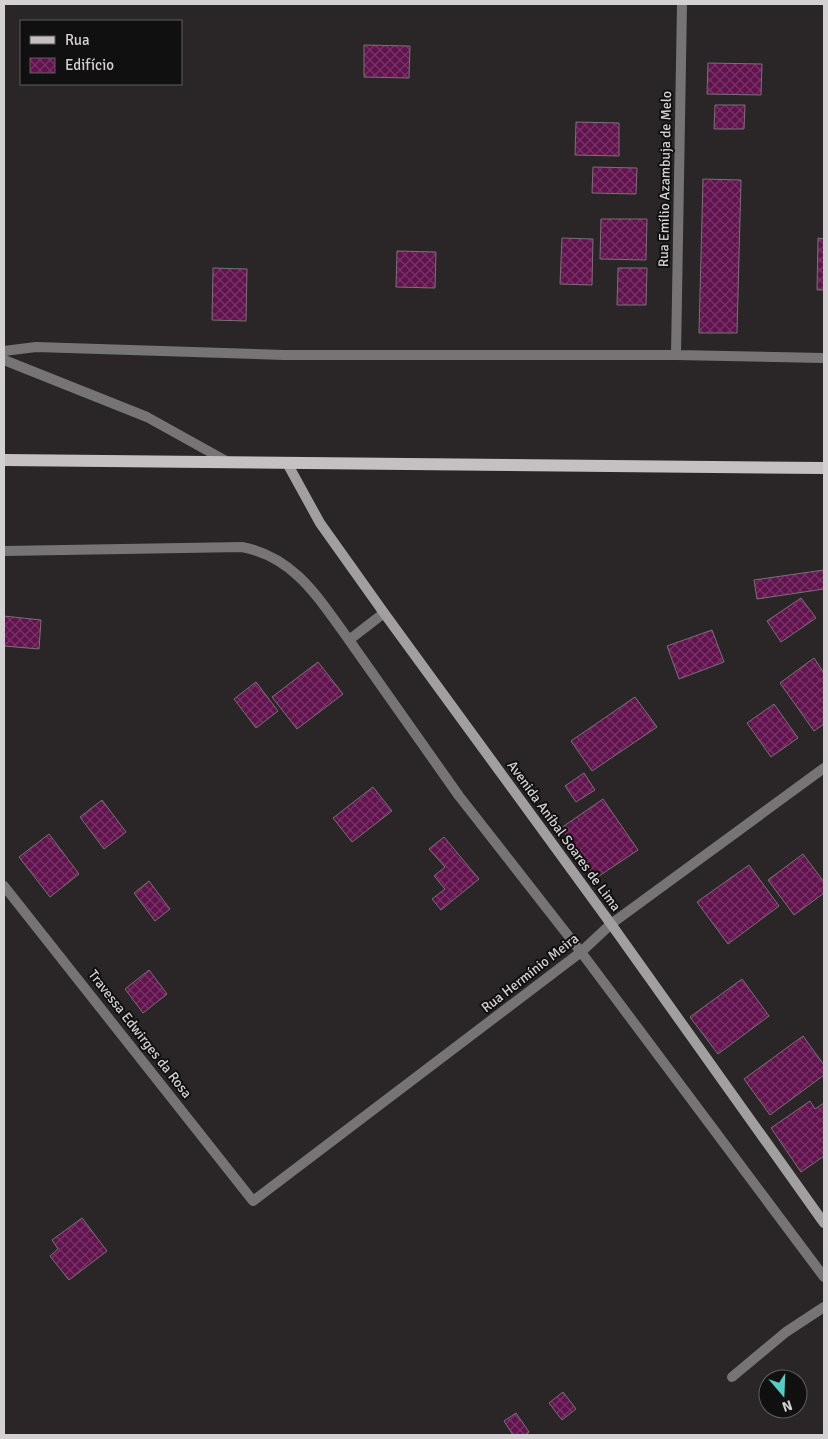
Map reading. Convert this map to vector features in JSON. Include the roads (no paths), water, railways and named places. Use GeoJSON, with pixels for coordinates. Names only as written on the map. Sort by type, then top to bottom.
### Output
{"type":"FeatureCollection","features":[{"type":"Feature","properties":{"kind":"main road"},"geometry":{"type":"LineString","coordinates":[[4,460],[824,468]]}},
{"type":"Feature","properties":{"kind":"street","name":"Rua Emílio Azambuja de Melo"},"geometry":{"type":"LineString","coordinates":[[676,354],[682,4]]}},
{"type":"Feature","properties":{"kind":"street"},"geometry":{"type":"LineString","coordinates":[[4,351],[36,347],[284,355],[676,354],[824,358]]}},
{"type":"Feature","properties":{"kind":"street"},"geometry":{"type":"LineString","coordinates":[[4,360],[147,417],[229,462]]}},
{"type":"Feature","properties":{"kind":"street","name":"Avenida Aníbal Soares de Lima"},"geometry":{"type":"LineString","coordinates":[[287,463],[320,523],[611,924],[824,1222]]}},
{"type":"Feature","properties":{"kind":"street"},"geometry":{"type":"LineString","coordinates":[[4,551],[242,547],[262,551],[277,559],[306,583],[349,640],[459,796],[581,952],[824,1277]]}},
{"type":"Feature","properties":{"kind":"street"},"geometry":{"type":"LineString","coordinates":[[349,640],[384,613]]}},
{"type":"Feature","properties":{"kind":"street","name":"Rua Hermínio Meira"},"geometry":{"type":"LineString","coordinates":[[253,1201],[581,952],[611,924],[824,768]]}},
{"type":"Feature","properties":{"kind":"street","name":"Travessa Edwirges da Rosa"},"geometry":{"type":"LineString","coordinates":[[4,886],[253,1201]]}},
{"type":"Feature","properties":{"kind":"street"},"geometry":{"type":"LineString","coordinates":[[732,1377],[786,1332],[824,1306]]}}]}
